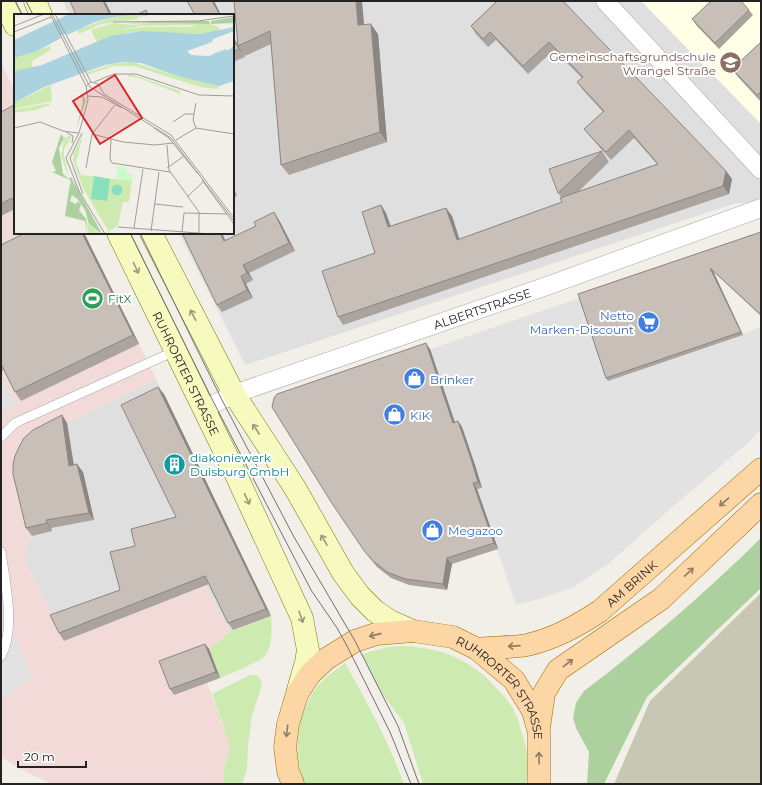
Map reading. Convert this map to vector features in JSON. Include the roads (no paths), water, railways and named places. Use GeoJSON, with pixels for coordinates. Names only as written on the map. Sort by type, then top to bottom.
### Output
{"type":"FeatureCollection","features":[{"type":"Feature","properties":{"kind":"main road"},"geometry":{"type":"LineString","coordinates":[[3,1],[14,23]]}},
{"type":"Feature","properties":{"kind":"main road"},"geometry":{"type":"LineString","coordinates":[[34,1],[40,14]]}},
{"type":"Feature","properties":{"kind":"main road","name":"RUHRORTER STRASSE"},"geometry":{"type":"LineString","coordinates":[[118,234],[176,351],[302,618],[308,650],[306,662],[288,724],[285,747],[287,780]]}},
{"type":"Feature","properties":{"kind":"main road","name":"RUHRORTER STRASSE"},"geometry":{"type":"LineString","coordinates":[[152,234],[234,394],[295,488],[343,574],[360,596],[375,611],[390,621],[413,630],[453,637],[477,649],[514,680],[533,711],[539,733],[539,784]]}},
{"type":"Feature","properties":{"kind":"main road","name":"AM BRINK"},"geometry":{"type":"LineString","coordinates":[[477,649],[526,645],[552,638],[575,627],[600,611],[761,469]]}},
{"type":"Feature","properties":{"kind":"main road"},"geometry":{"type":"LineString","coordinates":[[539,733],[544,693],[558,670],[661,599],[761,504]]}},
{"type":"Feature","properties":{"kind":"main road","name":"RUHRORTER STRASSE"},"geometry":{"type":"LineString","coordinates":[[297,694],[310,674],[326,658],[354,641],[376,634],[413,630]]}},
{"type":"Feature","properties":{"kind":"street"},"geometry":{"type":"LineString","coordinates":[[605,1],[761,170]]}},
{"type":"Feature","properties":{"kind":"street","name":"ALBERTSTRASSE"},"geometry":{"type":"LineString","coordinates":[[204,410],[234,394],[544,287],[761,208]]}},
{"type":"Feature","properties":{"kind":"lane"},"geometry":{"type":"LineString","coordinates":[[1,438],[15,423],[176,351]]}},
{"type":"Feature","properties":{"kind":"lane"},"geometry":{"type":"LineString","coordinates":[[1,552],[9,618],[5,649],[1,656]]}},
{"type":"Feature","properties":{"kind":"tram line"},"geometry":{"type":"LineString","coordinates":[[15,1],[22,14]]}},
{"type":"Feature","properties":{"kind":"tram line"},"geometry":{"type":"LineString","coordinates":[[26,1],[32,14]]}},
{"type":"Feature","properties":{"kind":"tram line"},"geometry":{"type":"LineString","coordinates":[[130,234],[214,403],[311,590],[337,628],[347,646],[390,732],[411,784]]}},
{"type":"Feature","properties":{"kind":"tram line"},"geometry":{"type":"LineString","coordinates":[[140,234],[222,400],[294,537],[355,641],[398,726],[419,784]]}},
{"type":"Feature","properties":{"kind":"place","name":"Gemeinschaftsgrundschule Wrangel Straße"},"geometry":{"type":"Point","coordinates":[731,63]}},
{"type":"Feature","properties":{"kind":"place","name":"FitX"},"geometry":{"type":"Point","coordinates":[92,298]}},
{"type":"Feature","properties":{"kind":"place","name":"Netto Marken-Discount"},"geometry":{"type":"Point","coordinates":[649,322]}},
{"type":"Feature","properties":{"kind":"place","name":"Brinker"},"geometry":{"type":"Point","coordinates":[415,379]}},
{"type":"Feature","properties":{"kind":"place","name":"KiK"},"geometry":{"type":"Point","coordinates":[394,415]}},
{"type":"Feature","properties":{"kind":"place","name":"diakoniewerk Duisburg GmbH"},"geometry":{"type":"Point","coordinates":[175,464]}},
{"type":"Feature","properties":{"kind":"place","name":"Megazoo"},"geometry":{"type":"Point","coordinates":[432,530]}}]}
